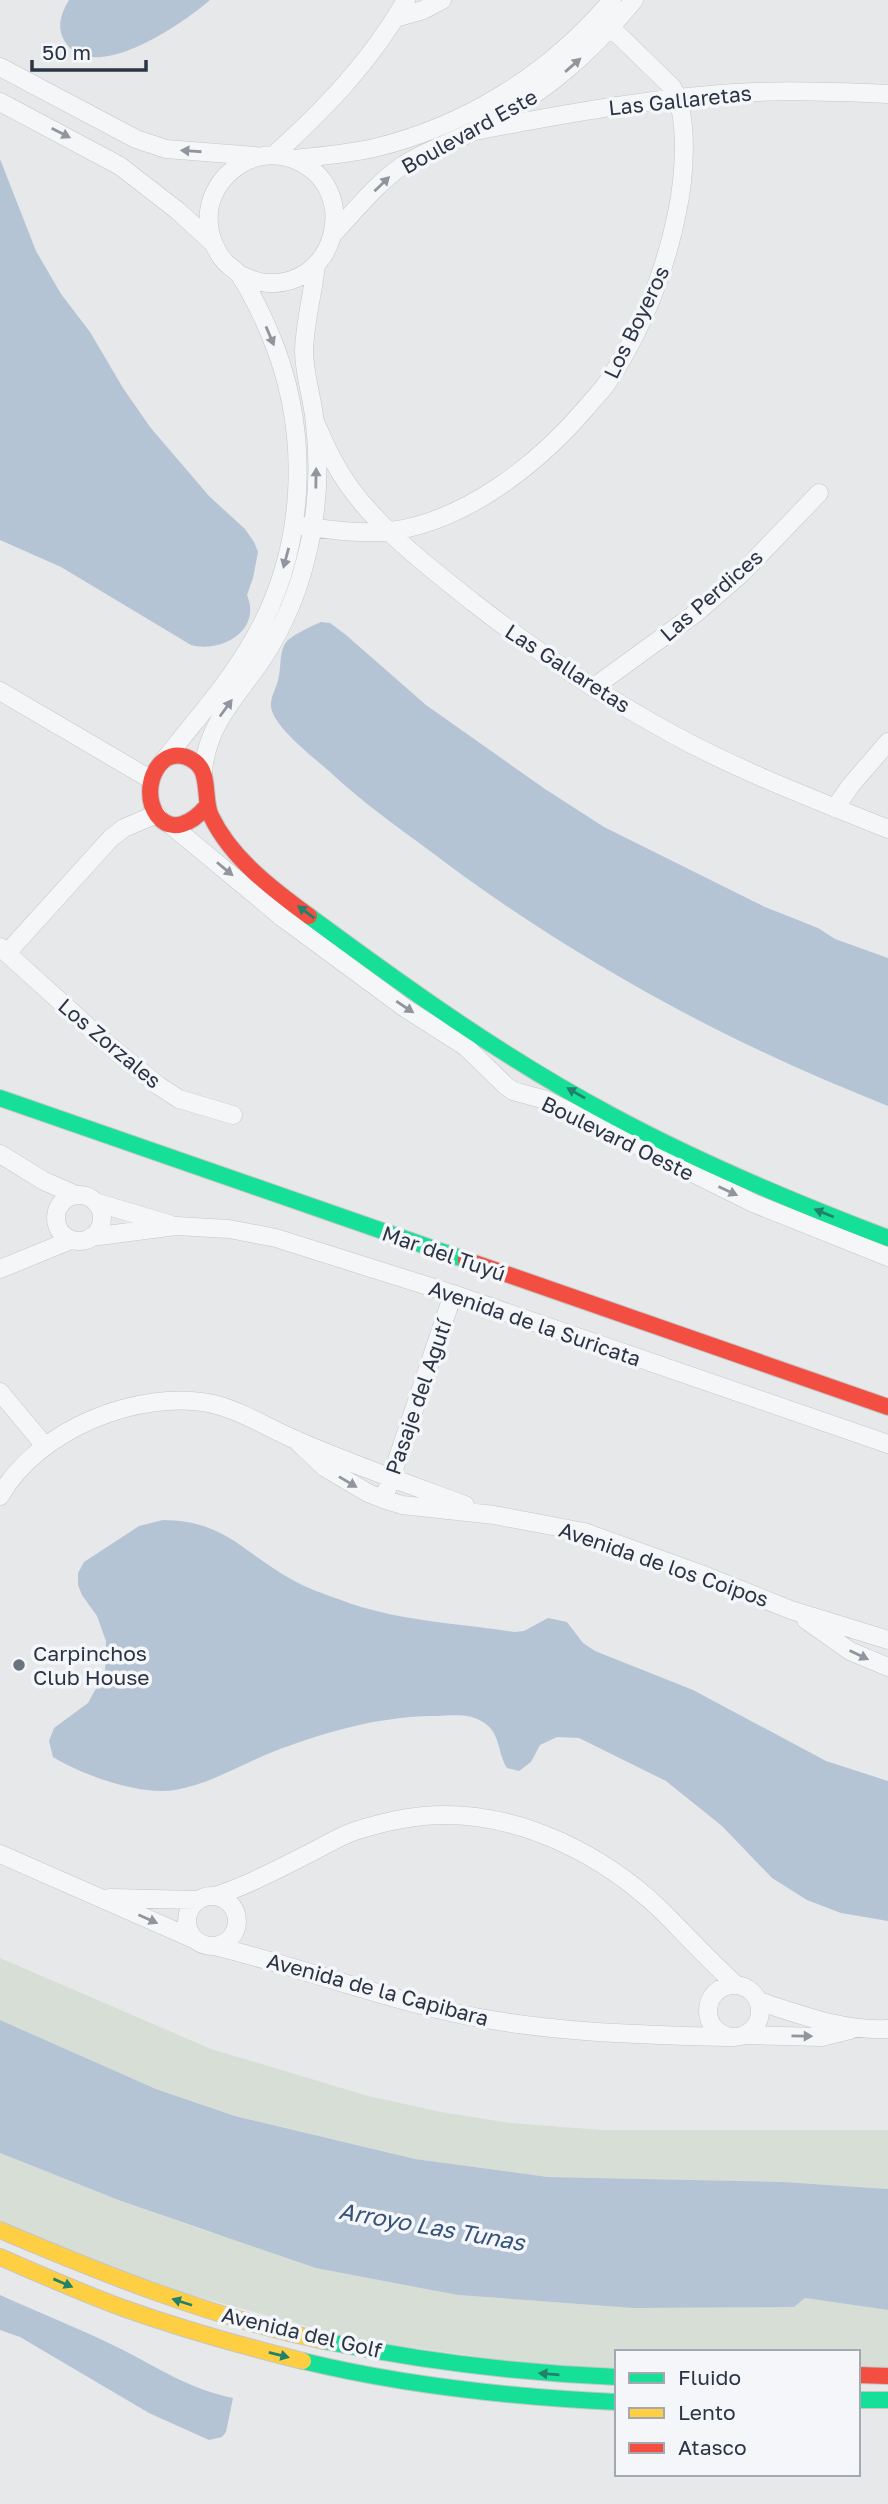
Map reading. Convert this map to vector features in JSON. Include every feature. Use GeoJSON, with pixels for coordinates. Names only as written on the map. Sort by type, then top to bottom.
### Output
{"type":"FeatureCollection","features":[{"type":"Feature","properties":{"kind":"street"},"geometry":{"type":"LineString","coordinates":[[213,243],[209,216],[216,189],[226,174],[241,163],[266,156],[324,110],[385,35],[406,0]]}},
{"type":"Feature","properties":{"kind":"street"},"geometry":{"type":"LineString","coordinates":[[395,18],[423,10],[442,0]]}},
{"type":"Feature","properties":{"kind":"street","name":"Boulevard Este"},"geometry":{"type":"LineString","coordinates":[[334,233],[401,166],[474,131],[548,87],[584,56],[605,22],[612,0]]}},
{"type":"Feature","properties":{"kind":"street","name":"Boulevard Este"},"geometry":{"type":"LineString","coordinates":[[294,159],[375,147],[436,128],[466,115],[514,88],[634,0]]}},
{"type":"Feature","properties":{"kind":"street"},"geometry":{"type":"LineString","coordinates":[[605,22],[673,88],[680,99]]}},
{"type":"Feature","properties":{"kind":"street"},"geometry":{"type":"LineString","coordinates":[[0,67],[136,139],[166,149],[294,159],[310,168],[327,189],[335,215],[334,233],[327,250],[316,265],[299,277],[280,283],[259,282],[240,275],[224,261],[213,243],[178,211],[120,166],[0,102]]}},
{"type":"Feature","properties":{"kind":"street","name":"Las Gallaretas"},"geometry":{"type":"LineString","coordinates":[[474,131],[589,110],[755,92],[888,94]]}},
{"type":"Feature","properties":{"kind":"street","name":"Los Boyeros"},"geometry":{"type":"LineString","coordinates":[[304,526],[390,531],[413,526],[470,504],[508,481],[551,444],[608,382],[653,295],[669,251],[680,200],[683,160],[680,99]]}},
{"type":"Feature","properties":{"kind":"street"},"geometry":{"type":"LineString","coordinates":[[240,275],[269,333],[288,390],[295,424],[304,526],[305,562],[283,622],[266,653],[216,724],[205,753],[203,771],[206,807],[192,823],[172,826],[157,814],[151,800],[150,779],[155,769],[233,672],[255,639],[304,526],[316,482],[315,422],[307,386],[304,350],[316,265]]}},
{"type":"Feature","properties":{"kind":"street","name":"Las Gallaretas"},"geometry":{"type":"LineString","coordinates":[[315,422],[333,462],[346,481],[390,531],[436,573],[502,625],[594,687],[674,736],[741,769],[888,829]]}},
{"type":"Feature","properties":{"kind":"street","name":"Las Perdices"},"geometry":{"type":"LineString","coordinates":[[594,687],[696,613],[742,572],[819,493]]}},
{"type":"Feature","properties":{"kind":"street"},"geometry":{"type":"LineString","coordinates":[[0,691],[150,779]]}},
{"type":"Feature","properties":{"kind":"street"},"geometry":{"type":"LineString","coordinates":[[835,808],[888,742]]}},
{"type":"Feature","properties":{"kind":"street"},"geometry":{"type":"LineString","coordinates":[[166,758],[187,758],[203,771]]}},
{"type":"Feature","properties":{"kind":"street","name":"Boulevard Oeste"},"geometry":{"type":"LineString","coordinates":[[206,807],[221,835],[241,858],[328,940],[405,1008],[466,1047],[513,1091],[546,1100],[641,1140]]}},
{"type":"Feature","properties":{"kind":"street"},"geometry":{"type":"LineString","coordinates":[[4,950],[111,838],[131,824],[157,814]]}},
{"type":"Feature","properties":{"kind":"street","name":"Boulevard Oeste"},"geometry":{"type":"LineString","coordinates":[[172,826],[284,918],[328,940],[414,992],[641,1140],[753,1203],[852,1234],[888,1238]]}},
{"type":"Feature","properties":{"kind":"street","name":"Los Zorzales"},"geometry":{"type":"LineString","coordinates":[[4,950],[105,1042],[159,1086],[179,1099],[233,1115]]}},
{"type":"Feature","properties":{"kind":"street"},"geometry":{"type":"LineString","coordinates":[[496,1075],[497,1064],[502,1059],[514,1057]]}},
{"type":"Feature","properties":{"kind":"street"},"geometry":{"type":"LineString","coordinates":[[528,1094],[536,1083],[533,1070]]}},
{"type":"Feature","properties":{"kind":"street","name":"Mar del Tuyú"},"geometry":{"type":"LineString","coordinates":[[0,1098],[888,1407]]}},
{"type":"Feature","properties":{"kind":"street","name":"Avenida de la Suricata"},"geometry":{"type":"LineString","coordinates":[[0,1154],[44,1181],[76,1195],[176,1226]]}},
{"type":"Feature","properties":{"kind":"street","name":"Avenida de la Suricata"},"geometry":{"type":"LineString","coordinates":[[44,1181],[54,1193],[59,1206]]}},
{"type":"Feature","properties":{"kind":"street"},"geometry":{"type":"LineString","coordinates":[[71,1240],[60,1231],[56,1219],[59,1206],[64,1200],[76,1195]]}},
{"type":"Feature","properties":{"kind":"street"},"geometry":{"type":"LineString","coordinates":[[91,1237],[100,1227],[101,1220],[95,1202]]}},
{"type":"Feature","properties":{"kind":"street"},"geometry":{"type":"LineString","coordinates":[[45,1250],[57,1226]]}},
{"type":"Feature","properties":{"kind":"street","name":"Avenida de la Suricata"},"geometry":{"type":"LineString","coordinates":[[0,1269],[71,1240],[176,1226],[229,1229],[276,1238],[453,1294],[888,1444]]}},
{"type":"Feature","properties":{"kind":"street","name":"Boulevard Oeste"},"geometry":{"type":"LineString","coordinates":[[852,1234],[888,1257]]}},
{"type":"Feature","properties":{"kind":"street","name":"Pasaje del Agutí"},"geometry":{"type":"LineString","coordinates":[[383,1499],[453,1294]]}},
{"type":"Feature","properties":{"kind":"street"},"geometry":{"type":"LineString","coordinates":[[0,1392],[45,1446]]}},
{"type":"Feature","properties":{"kind":"street","name":"Avenida de los Coipos"},"geometry":{"type":"LineString","coordinates":[[0,1496],[45,1446],[83,1423],[142,1404],[167,1402],[212,1404],[240,1413],[295,1439],[391,1478],[494,1515]]}},
{"type":"Feature","properties":{"kind":"street","name":"Avenida de los Coipos"},"geometry":{"type":"LineString","coordinates":[[295,1439],[324,1467],[383,1499],[402,1505],[494,1515],[584,1532],[791,1610],[888,1640]]}},
{"type":"Feature","properties":{"kind":"street","name":"Avenida de los Coipos"},"geometry":{"type":"LineString","coordinates":[[791,1610],[850,1651],[887,1662]]}},
{"type":"Feature","properties":{"kind":"street","name":"Avenida de la Capibara"},"geometry":{"type":"LineString","coordinates":[[206,1898],[261,1877],[342,1837],[371,1826],[444,1815],[476,1818],[552,1838],[593,1857],[658,1908],[705,1957],[735,1984],[749,1989],[758,2001],[820,2021],[858,2029]]}},
{"type":"Feature","properties":{"kind":"street","name":"Avenida de la Capibara"},"geometry":{"type":"LineString","coordinates":[[0,1854],[205,1943],[451,2012],[591,2031],[677,2036],[822,2036],[858,2029],[888,2029]]}},
{"type":"Feature","properties":{"kind":"street"},"geometry":{"type":"LineString","coordinates":[[206,1898],[188,1913],[188,1928],[205,1943],[226,1941],[236,1926],[247,1897],[261,1877]]}},
{"type":"Feature","properties":{"kind":"street","name":"Avenida de la Capibara"},"geometry":{"type":"LineString","coordinates":[[100,1898],[222,1898],[233,1908],[236,1926],[247,1954]]}},
{"type":"Feature","properties":{"kind":"street"},"geometry":{"type":"LineString","coordinates":[[705,1957],[711,1979],[708,2017],[714,2029],[727,2037]]}},
{"type":"Feature","properties":{"kind":"street"},"geometry":{"type":"LineString","coordinates":[[711,1997],[721,1987],[735,1984]]}},
{"type":"Feature","properties":{"kind":"street"},"geometry":{"type":"LineString","coordinates":[[746,2035],[757,2024],[760,2016],[758,2001]]}},
{"type":"Feature","properties":{"kind":"street"},"geometry":{"type":"LineString","coordinates":[[677,2036],[708,2017]]}},
{"type":"Feature","properties":{"kind":"street","name":"Avenida del Golf"},"geometry":{"type":"LineString","coordinates":[[0,2230],[149,2291],[324,2342],[491,2369],[615,2377]]}},
{"type":"Feature","properties":{"kind":"street","name":"Avenida del Golf"},"geometry":{"type":"LineString","coordinates":[[0,2257],[141,2315],[319,2365],[488,2393],[615,2402]]}},
{"type":"Feature","properties":{"kind":"street"},"geometry":{"type":"LineString","coordinates":[[860,2375],[888,2376]]}},
{"type":"Feature","properties":{"kind":"street"},"geometry":{"type":"LineString","coordinates":[[860,2400],[888,2400]]}},
{"type":"Feature","properties":{"kind":"shaded area"},"geometry":{"type":"Polygon","coordinates":[[[0,1958],[211,2049],[368,2096],[441,2112],[510,2123],[602,2130],[888,2130],[888,2189],[783,2182],[548,2177],[415,2159],[236,2116],[156,2089],[0,2020],[0,1958]]]}},
{"type":"Feature","properties":{"kind":"shaded area"},"geometry":{"type":"Polygon","coordinates":[[[0,2153],[206,2231],[458,2295],[633,2308],[793,2307],[805,2298],[888,2310],[888,2369],[860,2369],[860,2350],[615,2350],[615,2369],[561,2368],[358,2340],[146,2283],[0,2223],[0,2153]]]}},
{"type":"Feature","properties":{"kind":"water"},"geometry":{"type":"Polygon","coordinates":[[[69,0],[210,0],[180,23],[137,47],[115,55],[95,57],[77,53],[64,40],[60,30],[61,19],[69,0]]]}},
{"type":"Feature","properties":{"kind":"water"},"geometry":{"type":"Polygon","coordinates":[[[0,159],[36,251],[61,294],[90,332],[123,388],[150,427],[209,496],[245,529],[254,542],[258,552],[247,595],[249,619],[244,629],[226,642],[215,646],[191,645],[61,567],[0,540],[0,159]]]}},
{"type":"Feature","properties":{"kind":"water"},"geometry":{"type":"Polygon","coordinates":[[[321,622],[330,623],[346,635],[426,705],[604,827],[765,907],[818,928],[835,939],[888,958],[888,1106],[767,1054],[708,1025],[593,961],[483,890],[354,793],[289,735],[276,719],[271,707],[285,644],[295,635],[321,622]]]}},
{"type":"Feature","properties":{"kind":"water"},"geometry":{"type":"Polygon","coordinates":[[[163,1520],[185,1522],[218,1532],[274,1569],[315,1591],[383,1613],[514,1632],[524,1631],[548,1618],[567,1622],[583,1643],[595,1651],[693,1690],[826,1761],[888,1781],[888,1921],[841,1913],[807,1900],[772,1878],[722,1826],[666,1781],[579,1738],[557,1737],[540,1745],[531,1762],[519,1771],[507,1768],[496,1737],[489,1726],[471,1717],[410,1717],[349,1727],[289,1746],[212,1779],[175,1790],[129,1787],[65,1764],[53,1757],[49,1741],[54,1728],[88,1703],[105,1672],[106,1641],[97,1616],[82,1595],[78,1585],[78,1573],[84,1562],[139,1526],[163,1520]]]}},
{"type":"Feature","properties":{"kind":"water","name":"Arroyo Las Tunas"},"geometry":{"type":"Polygon","coordinates":[[[0,2020],[156,2089],[235,2116],[415,2159],[548,2177],[783,2182],[888,2189],[888,2310],[805,2298],[794,2307],[633,2308],[458,2295],[316,2268],[121,2201],[0,2153],[0,2020]]]}},
{"type":"Feature","properties":{"kind":"water"},"geometry":{"type":"Polygon","coordinates":[[[0,2295],[105,2341],[188,2383],[233,2398],[226,2432],[222,2437],[209,2440],[149,2413],[20,2337],[0,2330],[0,2295]]]}},
{"type":"Feature","properties":{"kind":"traffic: fast"},"geometry":{"type":"LineString","coordinates":[[309,916],[456,1021],[571,1093],[713,1166],[888,1238]]}},
{"type":"Feature","properties":{"kind":"traffic: fast"},"geometry":{"type":"LineString","coordinates":[[0,1098],[466,1260]]}},
{"type":"Feature","properties":{"kind":"traffic: fast"},"geometry":{"type":"LineString","coordinates":[[324,2341],[470,2365],[615,2377]]}},
{"type":"Feature","properties":{"kind":"traffic: fast"},"geometry":{"type":"LineString","coordinates":[[303,2361],[459,2389],[615,2402]]}},
{"type":"Feature","properties":{"kind":"traffic: fast"},"geometry":{"type":"LineString","coordinates":[[860,2400],[888,2400]]}},
{"type":"Feature","properties":{"kind":"traffic: slow"},"geometry":{"type":"LineString","coordinates":[[0,2230],[159,2293],[241,2320],[324,2341]]}},
{"type":"Feature","properties":{"kind":"traffic: slow"},"geometry":{"type":"LineString","coordinates":[[0,2257],[145,2316],[303,2361]]}},
{"type":"Feature","properties":{"kind":"traffic: jam"},"geometry":{"type":"LineString","coordinates":[[206,807],[189,821],[176,825],[163,821],[157,815],[150,792],[156,770],[163,761],[172,756],[182,756],[199,766],[205,779],[211,816],[219,831],[254,872],[309,916]]}},
{"type":"Feature","properties":{"kind":"traffic: jam"},"geometry":{"type":"LineString","coordinates":[[466,1260],[888,1407]]}},
{"type":"Feature","properties":{"kind":"traffic: jam"},"geometry":{"type":"LineString","coordinates":[[860,2375],[888,2376]]}},
{"type":"Feature","properties":{"kind":"place","name":"Carpinchos Club House"},"geometry":{"type":"Point","coordinates":[19,1665]}}]}
